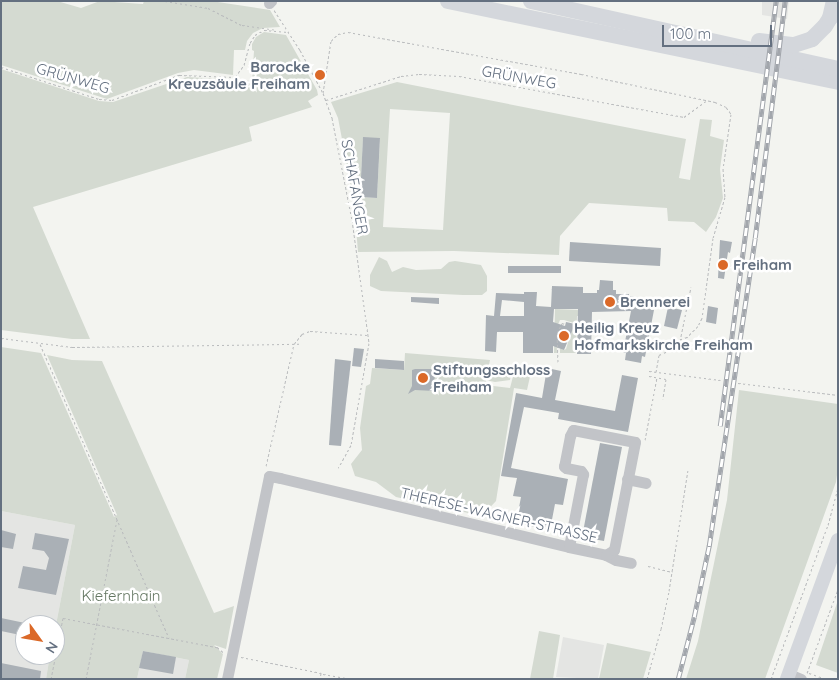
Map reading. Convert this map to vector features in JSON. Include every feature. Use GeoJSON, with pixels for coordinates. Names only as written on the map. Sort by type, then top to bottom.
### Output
{"type":"FeatureCollection","features":[{"type":"Feature","properties":{"kind":"highway"},"geometry":{"type":"LineString","coordinates":[[448,1],[838,82]]}},
{"type":"Feature","properties":{"kind":"highway"},"geometry":{"type":"LineString","coordinates":[[531,1],[838,69]]}},
{"type":"Feature","properties":{"kind":"highway"},"geometry":{"type":"LineString","coordinates":[[717,41],[758,41],[788,45],[806,42],[816,36],[826,26],[834,1]]}},
{"type":"Feature","properties":{"kind":"main road"},"geometry":{"type":"LineString","coordinates":[[796,676],[838,540]]}},
{"type":"Feature","properties":{"kind":"street","name":"THERESE-WAGNER-STRASSE"},"geometry":{"type":"LineString","coordinates":[[231,656],[269,476],[569,547],[606,555],[614,550],[635,442],[573,430],[564,466],[583,474],[569,547]]}},
{"type":"Feature","properties":{"kind":"street"},"geometry":{"type":"LineString","coordinates":[[627,479],[646,483]]}},
{"type":"Feature","properties":{"kind":"street"},"geometry":{"type":"LineString","coordinates":[[606,555],[616,560],[631,563]]}},
{"type":"Feature","properties":{"kind":"street"},"geometry":{"type":"LineString","coordinates":[[226,679],[231,656]]}},
{"type":"Feature","properties":{"kind":"path"},"geometry":{"type":"LineString","coordinates":[[73,1],[82,1]]}},
{"type":"Feature","properties":{"kind":"path"},"geometry":{"type":"LineString","coordinates":[[165,1],[208,8],[242,25],[289,32]]}},
{"type":"Feature","properties":{"kind":"path","name":"SCHAFANGER"},"geometry":{"type":"LineString","coordinates":[[270,2],[300,50],[323,93],[340,156],[352,220],[369,343],[351,445],[338,468]]}},
{"type":"Feature","properties":{"kind":"path","name":"GRÜNWEG"},"geometry":{"type":"LineString","coordinates":[[1,67],[99,99],[112,100],[179,75],[234,77],[244,64],[250,43],[255,35],[264,30],[289,32]]}},
{"type":"Feature","properties":{"kind":"path"},"geometry":{"type":"LineString","coordinates":[[323,93],[331,41],[338,34],[348,32],[581,74],[706,100],[726,106],[731,114],[723,169],[726,197],[713,238],[702,318],[694,333],[654,349]]}},
{"type":"Feature","properties":{"kind":"path","name":"GRÜNWEG"},"geometry":{"type":"LineString","coordinates":[[325,100],[402,76],[420,74],[458,76],[684,117],[706,100]]}},
{"type":"Feature","properties":{"kind":"path"},"geometry":{"type":"LineString","coordinates":[[656,372],[659,355],[679,346],[691,287]]}},
{"type":"Feature","properties":{"kind":"path"},"geometry":{"type":"LineString","coordinates":[[558,362],[557,333],[562,322],[565,324]]}},
{"type":"Feature","properties":{"kind":"path"},"geometry":{"type":"LineString","coordinates":[[294,344],[302,334],[310,331],[367,335]]}},
{"type":"Feature","properties":{"kind":"path"},"geometry":{"type":"LineString","coordinates":[[1,338],[72,347],[300,344]]}},
{"type":"Feature","properties":{"kind":"path"},"geometry":{"type":"LineString","coordinates":[[40,344],[169,639]]}},
{"type":"Feature","properties":{"kind":"path"},"geometry":{"type":"LineString","coordinates":[[649,371],[720,380]]}},
{"type":"Feature","properties":{"kind":"path"},"geometry":{"type":"LineString","coordinates":[[649,376],[666,379],[663,399]]}},
{"type":"Feature","properties":{"kind":"path"},"geometry":{"type":"LineString","coordinates":[[738,383],[838,395]]}},
{"type":"Feature","properties":{"kind":"path"},"geometry":{"type":"LineString","coordinates":[[647,679],[661,630],[673,572],[688,470]]}},
{"type":"Feature","properties":{"kind":"path"},"geometry":{"type":"LineString","coordinates":[[771,679],[828,525],[838,488]]}},
{"type":"Feature","properties":{"kind":"path"},"geometry":{"type":"LineString","coordinates":[[86,679],[117,520]]}},
{"type":"Feature","properties":{"kind":"path"},"geometry":{"type":"LineString","coordinates":[[648,566],[673,572]]}},
{"type":"Feature","properties":{"kind":"path"},"geometry":{"type":"LineString","coordinates":[[810,666],[838,589]]}},
{"type":"Feature","properties":{"kind":"path"},"geometry":{"type":"LineString","coordinates":[[51,679],[63,618],[217,647],[231,656],[352,679]]}},
{"type":"Feature","properties":{"kind":"path"},"geometry":{"type":"LineString","coordinates":[[320,679],[322,673]]}},
{"type":"Feature","properties":{"kind":"path"},"geometry":{"type":"LineString","coordinates":[[796,676],[826,679]]}},
{"type":"Feature","properties":{"kind":"shaded area"},"geometry":{"type":"Polygon","coordinates":[[[762,1],[789,1],[787,19],[762,15],[762,1]]]}},
{"type":"Feature","properties":{"kind":"shaded area"},"geometry":{"type":"Polygon","coordinates":[[[1,511],[75,525],[58,615],[15,615],[15,665],[48,665],[46,679],[1,679],[1,511]]]}},
{"type":"Feature","properties":{"kind":"shaded area"},"geometry":{"type":"Polygon","coordinates":[[[563,637],[604,645],[598,679],[556,677],[563,637]]]}},
{"type":"Feature","properties":{"kind":"shaded area"},"geometry":{"type":"Polygon","coordinates":[[[143,651],[189,660],[185,679],[137,679],[143,651]]]}},
{"type":"Feature","properties":{"kind":"green space"},"geometry":{"type":"Polygon","coordinates":[[[1,1],[57,1],[81,8],[100,1],[143,4],[144,1],[211,1],[270,10],[280,27],[263,28],[253,33],[247,41],[245,50],[234,50],[233,75],[194,70],[178,73],[107,99],[1,65],[1,1]]]}},
{"type":"Feature","properties":{"kind":"green space"},"geometry":{"type":"Polygon","coordinates":[[[264,32],[286,35],[317,90],[318,95],[308,101],[312,107],[249,127],[252,141],[33,207],[90,339],[72,339],[1,330],[1,69],[99,101],[113,102],[187,77],[252,81],[254,51],[252,50],[252,44],[256,37],[264,32]]]}},
{"type":"Feature","properties":{"kind":"green space"},"geometry":{"type":"Polygon","coordinates":[[[397,82],[686,139],[679,178],[690,180],[700,119],[712,120],[710,136],[724,140],[720,169],[723,198],[716,217],[706,232],[694,222],[668,221],[667,208],[589,203],[560,236],[559,255],[454,251],[358,252],[354,203],[338,118],[331,102],[397,82]],[[390,109],[383,227],[443,230],[450,113],[390,109]],[[363,138],[360,197],[377,198],[380,139],[363,138]]]}},
{"type":"Feature","properties":{"kind":"green space"},"geometry":{"type":"Polygon","coordinates":[[[379,257],[387,261],[392,272],[403,267],[416,270],[441,269],[449,262],[455,261],[481,265],[487,276],[487,291],[482,295],[463,295],[381,291],[370,286],[370,275],[379,257]]]}},
{"type":"Feature","properties":{"kind":"green space"},"geometry":{"type":"Polygon","coordinates":[[[555,309],[581,310],[581,316],[577,316],[576,353],[560,353],[560,348],[566,349],[574,323],[560,320],[556,329],[557,353],[554,353],[555,309]]]}},
{"type":"Feature","properties":{"kind":"green space","name":"Kiefernhain"},"geometry":{"type":"Polygon","coordinates":[[[1,347],[41,353],[114,517],[117,515],[47,355],[72,360],[102,361],[214,613],[234,606],[226,649],[214,645],[223,654],[217,679],[185,679],[189,660],[143,651],[137,679],[46,679],[48,665],[65,665],[65,615],[58,615],[75,525],[1,511],[1,347]]]}},
{"type":"Feature","properties":{"kind":"green space"},"geometry":{"type":"Polygon","coordinates":[[[405,353],[490,360],[489,365],[512,368],[510,380],[495,382],[486,380],[485,385],[510,388],[515,369],[531,372],[527,390],[514,388],[496,501],[482,516],[396,497],[376,482],[355,476],[351,464],[362,450],[360,428],[366,386],[370,384],[372,368],[404,370],[405,353]]]}},
{"type":"Feature","properties":{"kind":"green space"},"geometry":{"type":"Polygon","coordinates":[[[739,390],[838,404],[838,468],[836,482],[765,679],[686,679],[698,641],[727,500],[739,390]]]}},
{"type":"Feature","properties":{"kind":"green space"},"geometry":{"type":"Polygon","coordinates":[[[838,600],[838,673],[816,665],[838,600]]]}},
{"type":"Feature","properties":{"kind":"green space"},"geometry":{"type":"Polygon","coordinates":[[[539,631],[560,635],[553,679],[530,679],[539,631]]]}},
{"type":"Feature","properties":{"kind":"green space"},"geometry":{"type":"Polygon","coordinates":[[[607,643],[651,652],[643,679],[599,679],[607,643]]]}},
{"type":"Feature","properties":{"kind":"building"},"geometry":{"type":"Polygon","coordinates":[[[363,137],[380,138],[377,198],[360,197],[363,137]]]}},
{"type":"Feature","properties":{"kind":"building","name":"Freiham"},"geometry":{"type":"Polygon","coordinates":[[[720,240],[732,242],[730,253],[728,252],[724,279],[718,278],[720,240]]]}},
{"type":"Feature","properties":{"kind":"building"},"geometry":{"type":"Polygon","coordinates":[[[570,242],[661,248],[660,266],[569,261],[570,242]]]}},
{"type":"Feature","properties":{"kind":"building"},"geometry":{"type":"Polygon","coordinates":[[[508,266],[561,266],[561,273],[508,273],[508,266]]]}},
{"type":"Feature","properties":{"kind":"building"},"geometry":{"type":"Polygon","coordinates":[[[600,280],[613,281],[613,290],[616,290],[616,294],[629,294],[629,296],[653,301],[651,310],[654,310],[645,357],[642,356],[641,363],[625,360],[626,353],[623,352],[631,311],[592,312],[591,354],[577,354],[578,309],[554,309],[553,322],[565,326],[566,322],[575,324],[564,350],[553,346],[553,353],[523,353],[523,332],[497,332],[496,352],[485,351],[486,315],[494,316],[496,293],[524,294],[524,292],[537,292],[536,306],[551,307],[552,286],[583,287],[583,293],[597,293],[597,290],[599,290],[600,280]],[[502,300],[500,316],[524,316],[524,302],[502,300]]]}},
{"type":"Feature","properties":{"kind":"building"},"geometry":{"type":"Polygon","coordinates":[[[411,297],[439,298],[439,304],[411,302],[411,297]]]}},
{"type":"Feature","properties":{"kind":"building"},"geometry":{"type":"Polygon","coordinates":[[[708,306],[718,308],[716,324],[706,322],[708,306]]]}},
{"type":"Feature","properties":{"kind":"building"},"geometry":{"type":"Polygon","coordinates":[[[668,307],[682,310],[677,329],[664,326],[668,307]]]}},
{"type":"Feature","properties":{"kind":"building"},"geometry":{"type":"Polygon","coordinates":[[[354,348],[364,349],[361,367],[352,366],[354,348]]]}},
{"type":"Feature","properties":{"kind":"building"},"geometry":{"type":"Polygon","coordinates":[[[335,359],[351,361],[341,446],[329,445],[335,359]]]}},
{"type":"Feature","properties":{"kind":"building"},"geometry":{"type":"Polygon","coordinates":[[[375,359],[404,361],[404,370],[375,368],[375,359]]]}},
{"type":"Feature","properties":{"kind":"building"},"geometry":{"type":"Polygon","coordinates":[[[547,368],[561,371],[555,400],[615,411],[622,375],[638,378],[628,432],[558,419],[559,413],[524,407],[511,468],[568,479],[563,505],[555,504],[550,530],[516,523],[521,497],[513,496],[517,478],[501,476],[516,393],[542,398],[547,368]]]}},
{"type":"Feature","properties":{"kind":"building","name":"Stiftungsschloss Freiham"},"geometry":{"type":"Polygon","coordinates":[[[435,369],[434,391],[415,390],[408,394],[412,386],[412,370],[435,369]]]}},
{"type":"Feature","properties":{"kind":"building"},"geometry":{"type":"Polygon","coordinates":[[[600,443],[622,447],[604,541],[582,537],[600,443]]]}},
{"type":"Feature","properties":{"kind":"building"},"geometry":{"type":"Polygon","coordinates":[[[1,530],[16,534],[13,549],[1,547],[1,530]]]}},
{"type":"Feature","properties":{"kind":"building"},"geometry":{"type":"Polygon","coordinates":[[[35,533],[69,539],[56,595],[18,588],[23,566],[46,570],[49,558],[44,551],[32,549],[35,533]]]}},
{"type":"Feature","properties":{"kind":"building"},"geometry":{"type":"Polygon","coordinates":[[[1,618],[15,621],[15,634],[1,631],[1,618]]]}},
{"type":"Feature","properties":{"kind":"building"},"geometry":{"type":"Polygon","coordinates":[[[143,651],[176,657],[173,674],[139,668],[143,651]]]}},
{"type":"Feature","properties":{"kind":"building"},"geometry":{"type":"Polygon","coordinates":[[[1,663],[41,671],[40,679],[1,679],[1,663]]]}},
{"type":"Feature","properties":{"kind":"railway"},"geometry":{"type":"LineString","coordinates":[[720,426],[776,1]]}},
{"type":"Feature","properties":{"kind":"railway"},"geometry":{"type":"LineString","coordinates":[[678,679],[694,617],[709,546],[755,238],[785,1]]}},
{"type":"Feature","properties":{"kind":"place","name":"Barocke Kreuzsäule Freiham"},"geometry":{"type":"Point","coordinates":[320,75]}},
{"type":"Feature","properties":{"kind":"place","name":"Freiham"},"geometry":{"type":"Point","coordinates":[723,265]}},
{"type":"Feature","properties":{"kind":"place","name":"Brennerei"},"geometry":{"type":"Point","coordinates":[610,302]}},
{"type":"Feature","properties":{"kind":"place","name":"Heilig Kreuz Hofmarkskirche Freiham"},"geometry":{"type":"Point","coordinates":[564,336]}},
{"type":"Feature","properties":{"kind":"place","name":"Stiftungsschloss Freiham"},"geometry":{"type":"Point","coordinates":[423,378]}}]}
